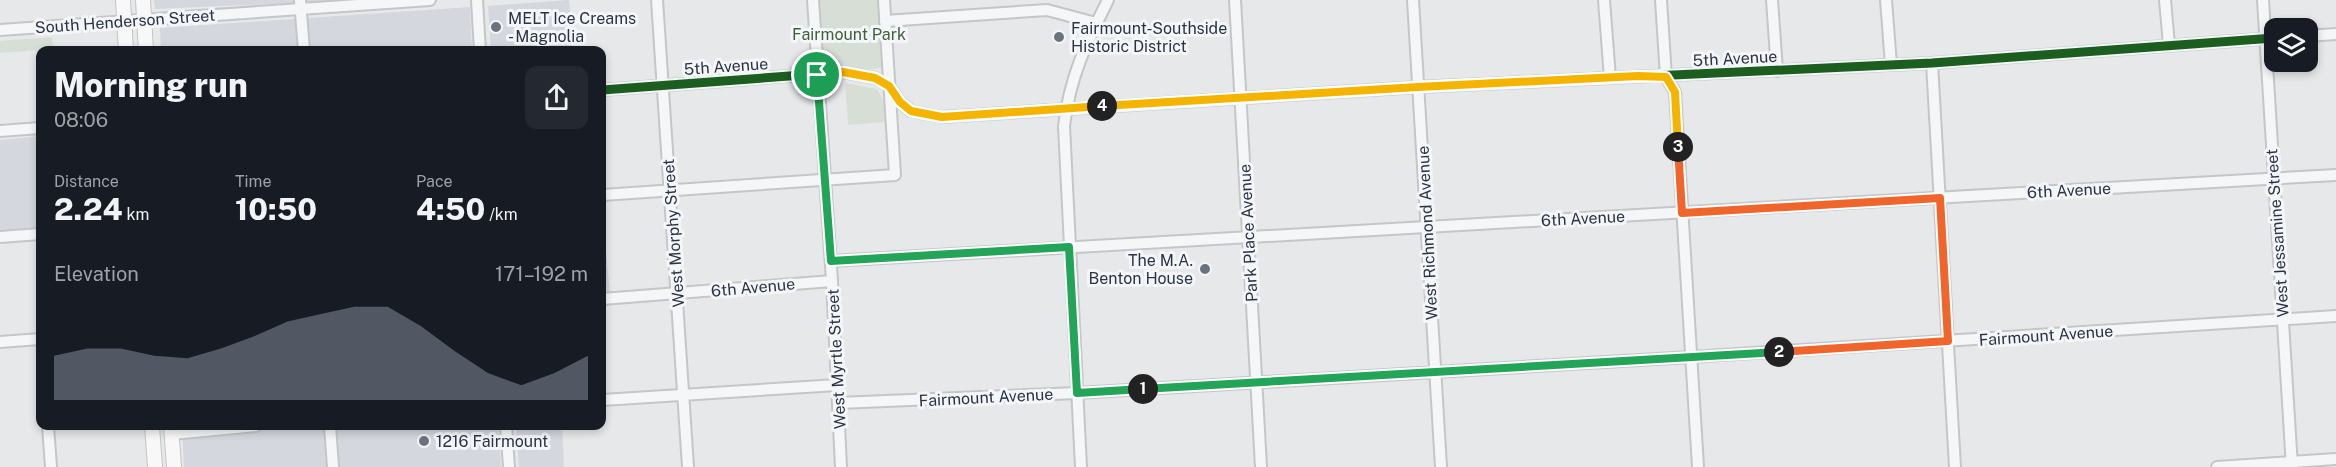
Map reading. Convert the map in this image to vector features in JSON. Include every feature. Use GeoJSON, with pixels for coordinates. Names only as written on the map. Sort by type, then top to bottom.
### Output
{"type":"FeatureCollection","features":[{"type":"Feature","properties":{"kind":"main road"},"geometry":{"type":"LineString","coordinates":[[123,0],[126,46]]}},
{"type":"Feature","properties":{"kind":"main road"},"geometry":{"type":"LineString","coordinates":[[143,0],[147,46]]}},
{"type":"Feature","properties":{"kind":"main road"},"geometry":{"type":"LineString","coordinates":[[152,430],[155,467]]}},
{"type":"Feature","properties":{"kind":"main road"},"geometry":{"type":"LineString","coordinates":[[171,430],[174,467]]}},
{"type":"Feature","properties":{"kind":"street","name":"South Henderson Street"},"geometry":{"type":"LineString","coordinates":[[0,30],[124,22],[300,4],[430,0]]}},
{"type":"Feature","properties":{"kind":"street"},"geometry":{"type":"LineString","coordinates":[[477,0],[480,46]]}},
{"type":"Feature","properties":{"kind":"street","name":"West Morphy Street"},"geometry":{"type":"LineString","coordinates":[[657,0],[688,467]]}},
{"type":"Feature","properties":{"kind":"street","name":"West Myrtle Street"},"geometry":{"type":"LineString","coordinates":[[813,0],[831,261],[841,467]]}},
{"type":"Feature","properties":{"kind":"street"},"geometry":{"type":"LineString","coordinates":[[606,195],[895,175],[884,0]]}},
{"type":"Feature","properties":{"kind":"street"},"geometry":{"type":"LineString","coordinates":[[1081,467],[1064,126],[1070,84],[1108,0]]}},
{"type":"Feature","properties":{"kind":"street","name":"Park Place Avenue"},"geometry":{"type":"LineString","coordinates":[[1234,0],[1261,467]]}},
{"type":"Feature","properties":{"kind":"street","name":"West Richmond Avenue"},"geometry":{"type":"LineString","coordinates":[[1413,0],[1441,467]]}},
{"type":"Feature","properties":{"kind":"street"},"geometry":{"type":"LineString","coordinates":[[1604,0],[1610,78]]}},
{"type":"Feature","properties":{"kind":"street"},"geometry":{"type":"LineString","coordinates":[[1661,0],[1666,77],[1675,92],[1698,467]]}},
{"type":"Feature","properties":{"kind":"street"},"geometry":{"type":"LineString","coordinates":[[1772,0],[1777,71]]}},
{"type":"Feature","properties":{"kind":"street"},"geometry":{"type":"LineString","coordinates":[[1886,0],[1891,65]]}},
{"type":"Feature","properties":{"kind":"street"},"geometry":{"type":"LineString","coordinates":[[2166,0],[2169,45]]}},
{"type":"Feature","properties":{"kind":"street","name":"West Jessamine Street"},"geometry":{"type":"LineString","coordinates":[[2263,0],[2266,18]]}},
{"type":"Feature","properties":{"kind":"street"},"geometry":{"type":"LineString","coordinates":[[300,4],[304,46]]}},
{"type":"Feature","properties":{"kind":"street"},"geometry":{"type":"LineString","coordinates":[[885,21],[1039,10],[1096,23]]}},
{"type":"Feature","properties":{"kind":"street"},"geometry":{"type":"LineString","coordinates":[[2318,35],[2336,34]]}},
{"type":"Feature","properties":{"kind":"street","name":"5th Avenue"},"geometry":{"type":"LineString","coordinates":[[606,90],[843,72],[875,78],[889,86],[900,102],[911,111],[942,117],[1418,87],[1932,63],[2264,38]]}},
{"type":"Feature","properties":{"kind":"street"},"geometry":{"type":"LineString","coordinates":[[1932,63],[1955,467]]}},
{"type":"Feature","properties":{"kind":"street","name":"West Jessamine Street"},"geometry":{"type":"LineString","coordinates":[[2271,72],[2274,179],[2292,465]]}},
{"type":"Feature","properties":{"kind":"street"},"geometry":{"type":"LineString","coordinates":[[0,131],[36,128]]}},
{"type":"Feature","properties":{"kind":"street","name":"6th Avenue"},"geometry":{"type":"LineString","coordinates":[[831,261],[2336,175]]}},
{"type":"Feature","properties":{"kind":"street"},"geometry":{"type":"LineString","coordinates":[[0,237],[36,234]]}},
{"type":"Feature","properties":{"kind":"street","name":"6th Avenue"},"geometry":{"type":"LineString","coordinates":[[606,299],[832,281]]}},
{"type":"Feature","properties":{"kind":"street","name":"Fairmount Avenue"},"geometry":{"type":"LineString","coordinates":[[838,403],[1077,393],[2336,316]]}},
{"type":"Feature","properties":{"kind":"street"},"geometry":{"type":"LineString","coordinates":[[0,342],[36,339]]}},
{"type":"Feature","properties":{"kind":"street"},"geometry":{"type":"LineString","coordinates":[[606,400],[837,385]]}},
{"type":"Feature","properties":{"kind":"street"},"geometry":{"type":"LineString","coordinates":[[48,430],[51,467]]}},
{"type":"Feature","properties":{"kind":"street"},"geometry":{"type":"LineString","coordinates":[[330,430],[333,467]]}},
{"type":"Feature","properties":{"kind":"street"},"geometry":{"type":"LineString","coordinates":[[506,430],[509,467]]}},
{"type":"Feature","properties":{"kind":"street"},"geometry":{"type":"LineString","coordinates":[[2217,467],[2292,465],[2336,459]]}},
{"type":"Feature","properties":{"kind":"shaded area"},"geometry":{"type":"Polygon","coordinates":[[[154,0],[362,0],[155,9],[154,0]]]}},
{"type":"Feature","properties":{"kind":"shaded area"},"geometry":{"type":"Polygon","coordinates":[[[569,0],[573,46],[491,46],[488,6],[569,0]]]}},
{"type":"Feature","properties":{"kind":"shaded area"},"geometry":{"type":"Polygon","coordinates":[[[470,7],[472,46],[161,46],[160,28],[470,7]]]}},
{"type":"Feature","properties":{"kind":"shaded area"},"geometry":{"type":"Polygon","coordinates":[[[36,136],[36,229],[0,230],[0,140],[36,136]]]}},
{"type":"Feature","properties":{"kind":"shaded area"},"geometry":{"type":"Polygon","coordinates":[[[606,250],[610,294],[606,294],[606,250]]]}},
{"type":"Feature","properties":{"kind":"shaded area"},"geometry":{"type":"Polygon","coordinates":[[[182,430],[498,430],[501,467],[184,467],[182,430]]]}},
{"type":"Feature","properties":{"kind":"shaded area"},"geometry":{"type":"Polygon","coordinates":[[[516,430],[562,430],[564,467],[519,467],[516,430]]]}},
{"type":"Feature","properties":{"kind":"green space","name":"Fairmount Park"},"geometry":{"type":"Polygon","coordinates":[[[816,0],[878,0],[883,68],[821,72],[816,0]]]}},
{"type":"Feature","properties":{"kind":"green space"},"geometry":{"type":"Polygon","coordinates":[[[52,37],[53,46],[36,46],[36,50],[0,53],[0,41],[52,37]]]}},
{"type":"Feature","properties":{"kind":"green space"},"geometry":{"type":"Polygon","coordinates":[[[845,83],[877,89],[884,102],[885,122],[848,125],[845,83]]]}},
{"type":"Feature","properties":{"kind":"cycle path"},"geometry":{"type":"LineString","coordinates":[[606,90],[843,72],[875,78],[889,86],[900,102],[911,111],[942,117],[1418,87],[1932,63],[2264,39]]}},
{"type":"Feature","properties":{"kind":"place","name":"MELT Ice Creams - Magnolia"},"geometry":{"type":"Point","coordinates":[496,27]}},
{"type":"Feature","properties":{"kind":"place","name":"Fairmount-Southside Historic District"},"geometry":{"type":"Point","coordinates":[1059,37]}},
{"type":"Feature","properties":{"kind":"place","name":"The M.A. Benton House"},"geometry":{"type":"Point","coordinates":[1205,269]}},
{"type":"Feature","properties":{"kind":"place","name":"1216 Fairmount"},"geometry":{"type":"Point","coordinates":[424,441]}},
{"type":"Feature","properties":{"kind":"route"},"geometry":{"type":"LineString","coordinates":[[843,72],[875,78],[889,86],[900,102],[911,111],[942,117],[1418,87],[1638,76],[1666,77],[1675,92],[1682,213],[1940,198],[1948,341],[1077,393],[1069,247],[831,261],[817,75],[843,72]]}}]}
